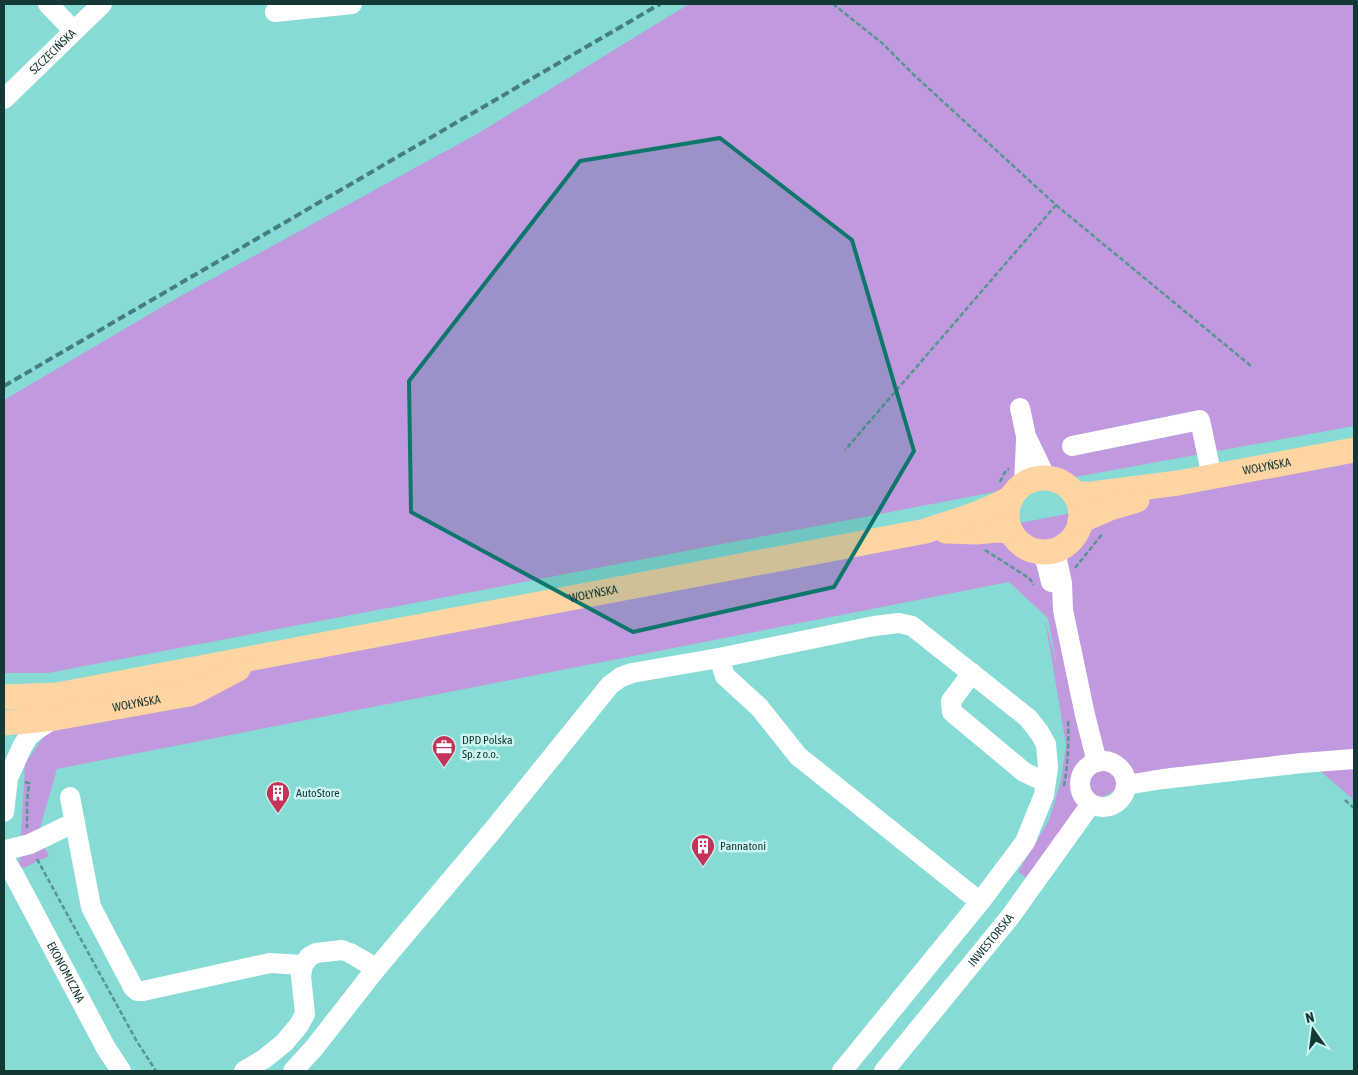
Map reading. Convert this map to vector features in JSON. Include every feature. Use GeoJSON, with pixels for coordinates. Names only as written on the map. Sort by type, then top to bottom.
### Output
{"type":"FeatureCollection","features":[{"type":"Feature","properties":{"kind":"main road","name":"WOŁYŃSKA"},"geometry":{"type":"LineString","coordinates":[[1075,494],[1121,491],[1178,483],[1354,450]]}},
{"type":"Feature","properties":{"kind":"main road"},"geometry":{"type":"LineString","coordinates":[[1054,479],[1075,494],[1080,507],[1080,521],[1078,530],[1066,544],[1049,550],[1030,549],[1022,545],[1010,531],[1006,514],[1008,506],[1027,486],[1054,479]]}},
{"type":"Feature","properties":{"kind":"main road","name":"WOŁYŃSKA"},"geometry":{"type":"LineString","coordinates":[[1080,521],[1110,508],[1160,493],[1178,483]]}},
{"type":"Feature","properties":{"kind":"main road","name":"WOŁYŃSKA"},"geometry":{"type":"LineString","coordinates":[[4,697],[57,695],[926,531],[996,506],[1027,486]]}},
{"type":"Feature","properties":{"kind":"main road","name":"WOŁYŃSKA"},"geometry":{"type":"LineString","coordinates":[[926,531],[1010,531]]}},
{"type":"Feature","properties":{"kind":"main road","name":"WOŁYŃSKA"},"geometry":{"type":"LineString","coordinates":[[4,723],[55,718],[189,694],[260,658]]}},
{"type":"Feature","properties":{"kind":"street"},"geometry":{"type":"LineString","coordinates":[[48,4],[74,31]]}},
{"type":"Feature","properties":{"kind":"street","name":"SZCZECIŃSKA"},"geometry":{"type":"LineString","coordinates":[[4,99],[102,4]]}},
{"type":"Feature","properties":{"kind":"street"},"geometry":{"type":"LineString","coordinates":[[275,12],[352,4]]}},
{"type":"Feature","properties":{"kind":"street"},"geometry":{"type":"LineString","coordinates":[[1020,408],[1026,436],[1027,486]]}},
{"type":"Feature","properties":{"kind":"street"},"geometry":{"type":"LineString","coordinates":[[1072,446],[1200,420],[1212,477]]}},
{"type":"Feature","properties":{"kind":"street"},"geometry":{"type":"LineString","coordinates":[[1049,550],[1057,560],[1062,583],[1063,610],[1097,762]]}},
{"type":"Feature","properties":{"kind":"street"},"geometry":{"type":"LineString","coordinates":[[293,1071],[314,1048],[375,970],[493,830],[610,685],[621,677],[632,674],[874,626],[899,623],[912,626],[1028,718],[1046,744],[1048,767],[1044,795],[1025,842],[980,902],[842,1071]]}},
{"type":"Feature","properties":{"kind":"street"},"geometry":{"type":"LineString","coordinates":[[719,658],[725,676],[759,706],[798,756],[980,902]]}},
{"type":"Feature","properties":{"kind":"street"},"geometry":{"type":"LineString","coordinates":[[972,673],[950,701],[952,712],[1024,772],[1046,782]]}},
{"type":"Feature","properties":{"kind":"street"},"geometry":{"type":"LineString","coordinates":[[4,812],[8,778],[22,747],[36,730],[55,718]]}},
{"type":"Feature","properties":{"kind":"street"},"geometry":{"type":"LineString","coordinates":[[1126,785],[1302,763],[1354,759]]}},
{"type":"Feature","properties":{"kind":"street"},"geometry":{"type":"LineString","coordinates":[[1097,762],[1108,762],[1117,766],[1124,775],[1126,785],[1121,798],[1117,802],[1104,807],[1091,804],[1086,800],[1080,788],[1080,781],[1082,774],[1091,765],[1097,762]]}},
{"type":"Feature","properties":{"kind":"street"},"geometry":{"type":"LineString","coordinates":[[70,797],[91,907],[133,987],[137,991],[270,964],[303,965]]}},
{"type":"Feature","properties":{"kind":"street","name":"INWESTORSKA"},"geometry":{"type":"LineString","coordinates":[[884,1071],[1010,917],[1091,804]]}},
{"type":"Feature","properties":{"kind":"street"},"geometry":{"type":"LineString","coordinates":[[6,856],[69,825],[75,824]]}},
{"type":"Feature","properties":{"kind":"street","name":"EKONOMICZNA"},"geometry":{"type":"LineString","coordinates":[[6,856],[106,1048],[121,1071]]}},
{"type":"Feature","properties":{"kind":"street"},"geometry":{"type":"LineString","coordinates":[[244,1071],[264,1059],[284,1043],[299,1025],[305,1014],[301,976],[303,965],[309,957],[316,953],[342,950],[369,964],[375,970]]}},
{"type":"Feature","properties":{"kind":"street"},"geometry":{"type":"LineString","coordinates":[[264,1071],[276,1060],[284,1043]]}},
{"type":"Feature","properties":{"kind":"path"},"geometry":{"type":"LineString","coordinates":[[833,4],[882,43],[915,76],[1056,205],[1251,366]]}},
{"type":"Feature","properties":{"kind":"path"},"geometry":{"type":"LineString","coordinates":[[845,450],[1056,205]]}},
{"type":"Feature","properties":{"kind":"path"},"geometry":{"type":"LineString","coordinates":[[8,778],[29,783],[26,819],[30,844],[126,1023],[156,1071]]}},
{"type":"Feature","properties":{"kind":"path"},"geometry":{"type":"LineString","coordinates":[[1345,800],[1354,808]]}},
{"type":"Feature","properties":{"kind":"highlighted area"},"geometry":{"type":"Polygon","coordinates":[[[720,138],[852,240],[914,451],[834,587],[633,632],[411,512],[409,381],[580,161],[720,138]]]}},
{"type":"Feature","properties":{"kind":"shaded area"},"geometry":{"type":"Polygon","coordinates":[[[689,4],[1354,4],[1354,426],[1026,486],[48,673],[4,673],[4,400],[177,298],[477,134],[689,4]]]}},
{"type":"Feature","properties":{"kind":"shaded area"},"geometry":{"type":"Polygon","coordinates":[[[1354,460],[1354,800],[1305,758],[1122,786],[1094,802],[1027,878],[1018,872],[1049,820],[1061,781],[1066,745],[1045,619],[1057,667],[1048,618],[1009,582],[57,769],[38,835],[49,856],[19,870],[25,764],[51,726],[255,666],[482,626],[1354,460]]]}},
{"type":"Feature","properties":{"kind":"railway"},"geometry":{"type":"LineString","coordinates":[[4,386],[660,4]]}},
{"type":"Feature","properties":{"kind":"place","name":"DPD Polska Sp. z o.o."},"geometry":{"type":"Point","coordinates":[444,768]}},
{"type":"Feature","properties":{"kind":"place","name":"AutoStore"},"geometry":{"type":"Point","coordinates":[278,814]}},
{"type":"Feature","properties":{"kind":"place","name":"Pannatoni"},"geometry":{"type":"Point","coordinates":[703,867]}}]}
